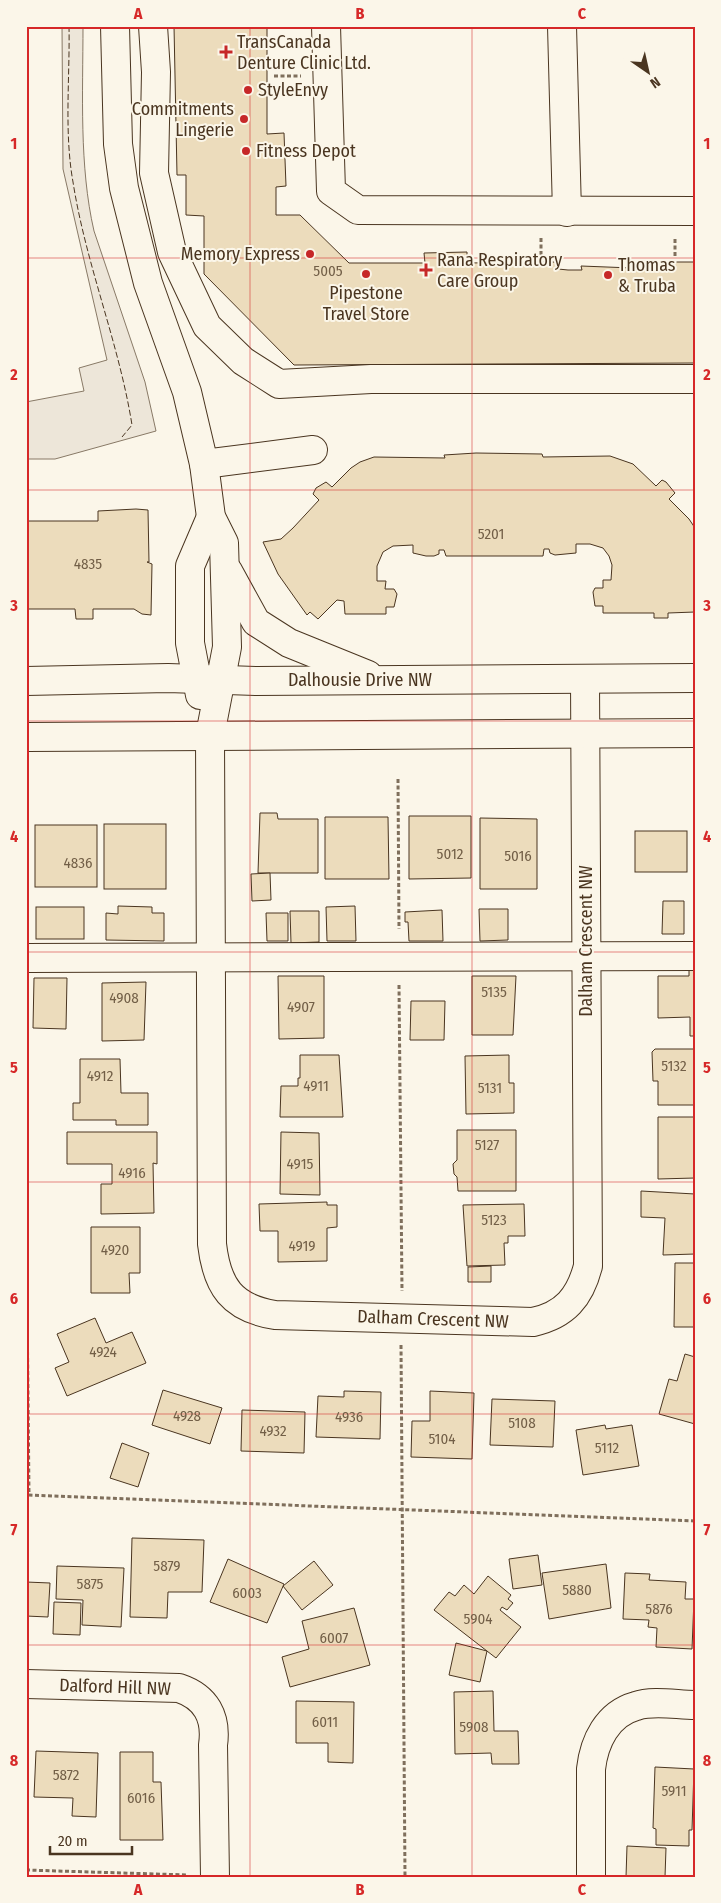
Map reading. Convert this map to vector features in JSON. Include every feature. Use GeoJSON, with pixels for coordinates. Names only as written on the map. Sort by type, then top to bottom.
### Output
{"type":"FeatureCollection","features":[{"type":"Feature","properties":{"kind":"street"},"geometry":{"type":"LineString","coordinates":[[115,26],[118,144],[124,188],[148,283],[187,392],[204,464],[211,517],[224,543],[228,647],[210,735]]}},
{"type":"Feature","properties":{"kind":"street"},"geometry":{"type":"LineString","coordinates":[[153,26],[156,72],[154,173],[172,252],[207,326],[243,361],[279,384],[371,379],[695,379]]}},
{"type":"Feature","properties":{"kind":"street"},"geometry":{"type":"LineString","coordinates":[[326,26],[331,191],[358,210],[695,211]]}},
{"type":"Feature","properties":{"kind":"street"},"geometry":{"type":"LineString","coordinates":[[562,26],[567,212]]}},
{"type":"Feature","properties":{"kind":"street"},"geometry":{"type":"LineString","coordinates":[[204,464],[313,450]]}},
{"type":"Feature","properties":{"kind":"street"},"geometry":{"type":"LineString","coordinates":[[210,735],[195,678],[190,643],[190,566],[211,517]]}},
{"type":"Feature","properties":{"kind":"street"},"geometry":{"type":"LineString","coordinates":[[225,565],[256,622],[289,643],[381,680]]}},
{"type":"Feature","properties":{"kind":"street","name":"Dalhousie Drive NW"},"geometry":{"type":"LineString","coordinates":[[26,681],[195,678],[256,681],[695,678]]}},
{"type":"Feature","properties":{"kind":"street","name":"Dalham Crescent NW"},"geometry":{"type":"LineString","coordinates":[[210,735],[212,1244],[214,1262],[224,1286],[236,1300],[254,1312],[275,1315],[533,1322],[550,1318],[566,1306],[582,1287],[588,1266],[585,679]]}},
{"type":"Feature","properties":{"kind":"street"},"geometry":{"type":"LineString","coordinates":[[26,736],[695,733]]}},
{"type":"Feature","properties":{"kind":"street"},"geometry":{"type":"LineString","coordinates":[[26,958],[695,956]]}},
{"type":"Feature","properties":{"kind":"street","name":"Dalford Hill NW"},"geometry":{"type":"LineString","coordinates":[[26,1684],[173,1688],[189,1692],[199,1698],[212,1718],[215,1731],[204,1876]]}},
{"type":"Feature","properties":{"kind":"street"},"geometry":{"type":"LineString","coordinates":[[591,1877],[591,1769],[593,1752],[598,1739],[620,1713],[636,1706],[695,1705]]}},
{"type":"Feature","properties":{"kind":"path"},"geometry":{"type":"LineString","coordinates":[[26,1202],[27,1495],[695,1521]]}},
{"type":"Feature","properties":{"kind":"path"},"geometry":{"type":"LineString","coordinates":[[26,1870],[204,1876]]}},
{"type":"Feature","properties":{"kind":"shaded area"},"geometry":{"type":"Polygon","coordinates":[[[62,26],[83,26],[83,129],[89,206],[94,231],[145,382],[156,431],[55,459],[26,459],[26,402],[84,391],[79,368],[107,360],[63,169],[62,26]]]}},
{"type":"Feature","properties":{"kind":"building"},"geometry":{"type":"Polygon","coordinates":[[[174,26],[267,26],[267,134],[284,133],[286,186],[276,187],[276,215],[300,215],[349,263],[425,263],[424,253],[467,252],[467,263],[557,262],[558,269],[568,270],[582,270],[581,266],[658,269],[658,262],[695,262],[695,363],[294,365],[204,274],[204,216],[186,215],[186,175],[177,175],[174,26]]]}},
{"type":"Feature","properties":{"kind":"building"},"geometry":{"type":"Polygon","coordinates":[[[476,453],[542,454],[543,457],[610,456],[633,464],[656,486],[662,480],[666,482],[675,493],[669,499],[689,519],[695,528],[695,612],[668,613],[668,618],[654,618],[654,613],[603,613],[603,606],[595,606],[593,592],[595,588],[603,588],[603,580],[611,580],[612,565],[609,556],[603,548],[590,544],[576,544],[576,553],[555,555],[550,553],[549,549],[544,549],[543,556],[446,556],[444,550],[439,550],[439,554],[426,556],[413,553],[413,545],[393,546],[383,552],[377,566],[377,581],[386,581],[385,589],[394,589],[397,594],[394,607],[386,607],[386,614],[345,614],[344,601],[337,600],[318,619],[310,612],[307,615],[278,574],[263,542],[281,539],[293,528],[319,500],[313,494],[316,488],[326,482],[332,487],[351,468],[360,462],[374,457],[445,458],[444,455],[476,453]]]}},
{"type":"Feature","properties":{"kind":"building"},"geometry":{"type":"Polygon","coordinates":[[[148,510],[149,562],[147,562],[152,564],[151,615],[142,614],[134,609],[93,609],[93,619],[76,619],[75,609],[28,609],[28,619],[26,619],[26,521],[98,521],[98,511],[148,510]]]}},
{"type":"Feature","properties":{"kind":"building"},"geometry":{"type":"Polygon","coordinates":[[[260,813],[277,813],[278,819],[318,819],[318,873],[258,873],[260,813]]]}},
{"type":"Feature","properties":{"kind":"building"},"geometry":{"type":"Polygon","coordinates":[[[409,816],[471,816],[471,878],[409,879],[409,816]]]}},
{"type":"Feature","properties":{"kind":"building"},"geometry":{"type":"Polygon","coordinates":[[[325,817],[388,817],[389,879],[325,879],[325,817]]]}},
{"type":"Feature","properties":{"kind":"building"},"geometry":{"type":"Polygon","coordinates":[[[480,818],[537,819],[537,889],[480,889],[480,818]]]}},
{"type":"Feature","properties":{"kind":"building"},"geometry":{"type":"Polygon","coordinates":[[[104,824],[166,824],[166,889],[104,889],[104,824]]]}},
{"type":"Feature","properties":{"kind":"building"},"geometry":{"type":"Polygon","coordinates":[[[35,825],[97,825],[97,887],[35,887],[35,825]]]}},
{"type":"Feature","properties":{"kind":"building"},"geometry":{"type":"Polygon","coordinates":[[[635,831],[687,831],[687,872],[635,872],[635,831]]]}},
{"type":"Feature","properties":{"kind":"building"},"geometry":{"type":"Polygon","coordinates":[[[270,873],[271,900],[252,901],[251,874],[270,873]]]}},
{"type":"Feature","properties":{"kind":"building"},"geometry":{"type":"Polygon","coordinates":[[[663,901],[684,901],[684,934],[662,934],[663,901]]]}},
{"type":"Feature","properties":{"kind":"building"},"geometry":{"type":"Polygon","coordinates":[[[118,906],[152,907],[152,913],[164,913],[164,941],[106,940],[106,913],[118,914],[118,906]]]}},
{"type":"Feature","properties":{"kind":"building"},"geometry":{"type":"Polygon","coordinates":[[[355,906],[356,941],[327,941],[326,907],[355,906]]]}},
{"type":"Feature","properties":{"kind":"building"},"geometry":{"type":"Polygon","coordinates":[[[36,907],[84,907],[84,939],[36,939],[36,907]]]}},
{"type":"Feature","properties":{"kind":"building"},"geometry":{"type":"Polygon","coordinates":[[[479,909],[508,909],[508,940],[480,941],[479,909]]]}},
{"type":"Feature","properties":{"kind":"building"},"geometry":{"type":"Polygon","coordinates":[[[442,910],[443,941],[409,941],[408,922],[405,922],[405,912],[442,910]]]}},
{"type":"Feature","properties":{"kind":"building"},"geometry":{"type":"Polygon","coordinates":[[[290,911],[319,911],[319,942],[291,943],[290,911]]]}},
{"type":"Feature","properties":{"kind":"building"},"geometry":{"type":"Polygon","coordinates":[[[266,913],[288,913],[288,941],[267,941],[266,913]]]}},
{"type":"Feature","properties":{"kind":"building"},"geometry":{"type":"Polygon","coordinates":[[[689,968],[695,968],[695,1036],[690,1036],[690,1017],[658,1018],[658,976],[689,976],[689,968]]]}},
{"type":"Feature","properties":{"kind":"building"},"geometry":{"type":"Polygon","coordinates":[[[278,976],[324,976],[324,1038],[279,1039],[278,976]]]}},
{"type":"Feature","properties":{"kind":"building"},"geometry":{"type":"Polygon","coordinates":[[[472,976],[516,976],[513,1035],[472,1035],[472,976]]]}},
{"type":"Feature","properties":{"kind":"building"},"geometry":{"type":"Polygon","coordinates":[[[34,978],[67,978],[66,1029],[33,1028],[34,978]]]}},
{"type":"Feature","properties":{"kind":"building"},"geometry":{"type":"Polygon","coordinates":[[[146,982],[144,1040],[102,1041],[102,983],[146,982]]]}},
{"type":"Feature","properties":{"kind":"building"},"geometry":{"type":"Polygon","coordinates":[[[411,1001],[445,1001],[444,1040],[410,1040],[411,1001]]]}},
{"type":"Feature","properties":{"kind":"building"},"geometry":{"type":"Polygon","coordinates":[[[655,1049],[695,1049],[695,1105],[658,1105],[658,1081],[653,1081],[652,1052],[655,1049]]]}},
{"type":"Feature","properties":{"kind":"building"},"geometry":{"type":"Polygon","coordinates":[[[300,1055],[339,1055],[343,1117],[280,1117],[281,1086],[298,1086],[300,1055]]]}},
{"type":"Feature","properties":{"kind":"building"},"geometry":{"type":"Polygon","coordinates":[[[509,1055],[509,1083],[514,1083],[514,1113],[466,1114],[465,1056],[509,1055]]]}},
{"type":"Feature","properties":{"kind":"building"},"geometry":{"type":"Polygon","coordinates":[[[80,1059],[120,1059],[121,1093],[148,1093],[148,1125],[116,1125],[116,1120],[73,1120],[73,1103],[80,1103],[80,1059]]]}},
{"type":"Feature","properties":{"kind":"building"},"geometry":{"type":"Polygon","coordinates":[[[658,1117],[695,1117],[695,1178],[658,1179],[658,1117]]]}},
{"type":"Feature","properties":{"kind":"building"},"geometry":{"type":"Polygon","coordinates":[[[457,1130],[516,1130],[516,1191],[458,1191],[457,1177],[454,1174],[453,1164],[457,1160],[457,1130]]]}},
{"type":"Feature","properties":{"kind":"building"},"geometry":{"type":"Polygon","coordinates":[[[67,1132],[157,1132],[157,1164],[153,1163],[154,1213],[101,1214],[101,1184],[112,1184],[112,1164],[67,1164],[67,1132]]]}},
{"type":"Feature","properties":{"kind":"building"},"geometry":{"type":"Polygon","coordinates":[[[281,1132],[319,1133],[320,1195],[280,1194],[281,1132]]]}},
{"type":"Feature","properties":{"kind":"building"},"geometry":{"type":"Polygon","coordinates":[[[641,1191],[695,1194],[695,1254],[663,1255],[665,1218],[641,1217],[641,1191]]]}},
{"type":"Feature","properties":{"kind":"building"},"geometry":{"type":"Polygon","coordinates":[[[327,1202],[327,1205],[337,1205],[337,1227],[327,1228],[327,1261],[278,1262],[278,1231],[260,1231],[259,1204],[327,1202]]]}},
{"type":"Feature","properties":{"kind":"building"},"geometry":{"type":"Polygon","coordinates":[[[524,1204],[525,1236],[508,1236],[508,1243],[504,1243],[505,1265],[467,1266],[463,1205],[524,1204]]]}},
{"type":"Feature","properties":{"kind":"building"},"geometry":{"type":"Polygon","coordinates":[[[91,1227],[140,1227],[140,1273],[129,1273],[130,1293],[91,1293],[91,1227]]]}},
{"type":"Feature","properties":{"kind":"building"},"geometry":{"type":"Polygon","coordinates":[[[675,1263],[695,1263],[695,1327],[674,1327],[675,1263]]]}},
{"type":"Feature","properties":{"kind":"building"},"geometry":{"type":"Polygon","coordinates":[[[491,1266],[491,1282],[468,1282],[468,1267],[491,1266]]]}},
{"type":"Feature","properties":{"kind":"building"},"geometry":{"type":"Polygon","coordinates":[[[95,1318],[106,1343],[132,1332],[146,1363],[67,1396],[55,1368],[69,1362],[57,1334],[95,1318]]]}},
{"type":"Feature","properties":{"kind":"building"},"geometry":{"type":"Polygon","coordinates":[[[685,1354],[695,1357],[695,1424],[659,1414],[669,1379],[677,1381],[685,1354]]]}},
{"type":"Feature","properties":{"kind":"building"},"geometry":{"type":"Polygon","coordinates":[[[163,1390],[222,1408],[210,1444],[152,1425],[163,1390]]]}},
{"type":"Feature","properties":{"kind":"building"},"geometry":{"type":"Polygon","coordinates":[[[344,1391],[381,1392],[380,1439],[316,1437],[318,1396],[344,1397],[344,1391]]]}},
{"type":"Feature","properties":{"kind":"building"},"geometry":{"type":"Polygon","coordinates":[[[430,1391],[474,1393],[472,1459],[411,1457],[412,1421],[430,1421],[430,1391]]]}},
{"type":"Feature","properties":{"kind":"building"},"geometry":{"type":"Polygon","coordinates":[[[492,1399],[555,1401],[553,1447],[490,1445],[492,1399]]]}},
{"type":"Feature","properties":{"kind":"building"},"geometry":{"type":"Polygon","coordinates":[[[242,1410],[305,1412],[304,1453],[241,1451],[242,1410]]]}},
{"type":"Feature","properties":{"kind":"building"},"geometry":{"type":"Polygon","coordinates":[[[605,1425],[606,1429],[632,1425],[639,1466],[583,1475],[576,1430],[605,1425]]]}},
{"type":"Feature","properties":{"kind":"building"},"geometry":{"type":"Polygon","coordinates":[[[122,1443],[149,1453],[138,1487],[110,1478],[122,1443]]]}},
{"type":"Feature","properties":{"kind":"building"},"geometry":{"type":"Polygon","coordinates":[[[132,1538],[204,1540],[202,1592],[168,1592],[167,1618],[130,1617],[132,1538]]]}},
{"type":"Feature","properties":{"kind":"building"},"geometry":{"type":"Polygon","coordinates":[[[538,1555],[542,1585],[513,1589],[509,1559],[538,1555]]]}},
{"type":"Feature","properties":{"kind":"building"},"geometry":{"type":"Polygon","coordinates":[[[228,1559],[284,1584],[267,1623],[210,1602],[228,1559]]]}},
{"type":"Feature","properties":{"kind":"building"},"geometry":{"type":"Polygon","coordinates":[[[314,1561],[333,1585],[302,1610],[283,1586],[314,1561]]]}},
{"type":"Feature","properties":{"kind":"building"},"geometry":{"type":"Polygon","coordinates":[[[606,1564],[611,1608],[549,1619],[542,1573],[606,1564]]]}},
{"type":"Feature","properties":{"kind":"building"},"geometry":{"type":"Polygon","coordinates":[[[57,1566],[124,1568],[121,1627],[82,1625],[83,1600],[56,1599],[57,1566]]]}},
{"type":"Feature","properties":{"kind":"building"},"geometry":{"type":"Polygon","coordinates":[[[625,1573],[650,1574],[649,1580],[686,1582],[685,1599],[694,1599],[692,1649],[656,1647],[657,1628],[648,1627],[649,1620],[623,1619],[625,1573]]]}},
{"type":"Feature","properties":{"kind":"building"},"geometry":{"type":"Polygon","coordinates":[[[488,1576],[511,1595],[508,1599],[513,1603],[507,1610],[502,1607],[500,1610],[521,1627],[496,1658],[434,1610],[449,1592],[455,1596],[464,1585],[474,1594],[488,1576]]]}},
{"type":"Feature","properties":{"kind":"building"},"geometry":{"type":"Polygon","coordinates":[[[26,1582],[50,1583],[48,1617],[26,1616],[26,1582]]]}},
{"type":"Feature","properties":{"kind":"building"},"geometry":{"type":"Polygon","coordinates":[[[54,1602],[81,1603],[80,1635],[53,1634],[54,1602]]]}},
{"type":"Feature","properties":{"kind":"building"},"geometry":{"type":"Polygon","coordinates":[[[354,1608],[370,1665],[290,1687],[282,1657],[309,1649],[302,1621],[354,1608]]]}},
{"type":"Feature","properties":{"kind":"building"},"geometry":{"type":"Polygon","coordinates":[[[456,1643],[487,1651],[480,1682],[449,1675],[456,1643]]]}},
{"type":"Feature","properties":{"kind":"building"},"geometry":{"type":"Polygon","coordinates":[[[493,1691],[494,1731],[518,1731],[519,1764],[492,1764],[491,1753],[455,1754],[454,1692],[493,1691]]]}},
{"type":"Feature","properties":{"kind":"building"},"geometry":{"type":"Polygon","coordinates":[[[296,1701],[354,1702],[353,1763],[328,1762],[328,1743],[296,1743],[296,1701]]]}},
{"type":"Feature","properties":{"kind":"building"},"geometry":{"type":"Polygon","coordinates":[[[36,1751],[98,1753],[96,1817],[72,1816],[73,1798],[34,1797],[36,1751]]]}},
{"type":"Feature","properties":{"kind":"building"},"geometry":{"type":"Polygon","coordinates":[[[120,1752],[153,1752],[153,1782],[161,1782],[163,1840],[120,1840],[120,1752]]]}},
{"type":"Feature","properties":{"kind":"building"},"geometry":{"type":"Polygon","coordinates":[[[655,1767],[694,1769],[692,1830],[689,1830],[689,1846],[656,1845],[656,1829],[653,1828],[655,1767]]]}},
{"type":"Feature","properties":{"kind":"building"},"geometry":{"type":"Polygon","coordinates":[[[627,1846],[666,1848],[665,1877],[626,1877],[627,1846]]]}},
{"type":"Feature","properties":{"kind":"fence"},"geometry":{"type":"LineString","coordinates":[[69,26],[68,124],[70,163],[86,243],[119,364],[132,425],[122,437]]}},
{"type":"Feature","properties":{"kind":"place","name":"TransCanada Denture Clinic Ltd."},"geometry":{"type":"Point","coordinates":[226,52]}},
{"type":"Feature","properties":{"kind":"place","name":"StyleEnvy"},"geometry":{"type":"Point","coordinates":[248,90]}},
{"type":"Feature","properties":{"kind":"place","name":"Commitments Lingerie"},"geometry":{"type":"Point","coordinates":[244,119]}},
{"type":"Feature","properties":{"kind":"place","name":"Fitness Depot"},"geometry":{"type":"Point","coordinates":[246,151]}},
{"type":"Feature","properties":{"kind":"place","name":"Memory Express"},"geometry":{"type":"Point","coordinates":[310,254]}},
{"type":"Feature","properties":{"kind":"place","name":"Rana Respiratory Care Group"},"geometry":{"type":"Point","coordinates":[426,270]}},
{"type":"Feature","properties":{"kind":"place","name":"Pipestone Travel Store"},"geometry":{"type":"Point","coordinates":[366,274]}},
{"type":"Feature","properties":{"kind":"place","name":"Thomas & Truba"},"geometry":{"type":"Point","coordinates":[608,275]}}]}
